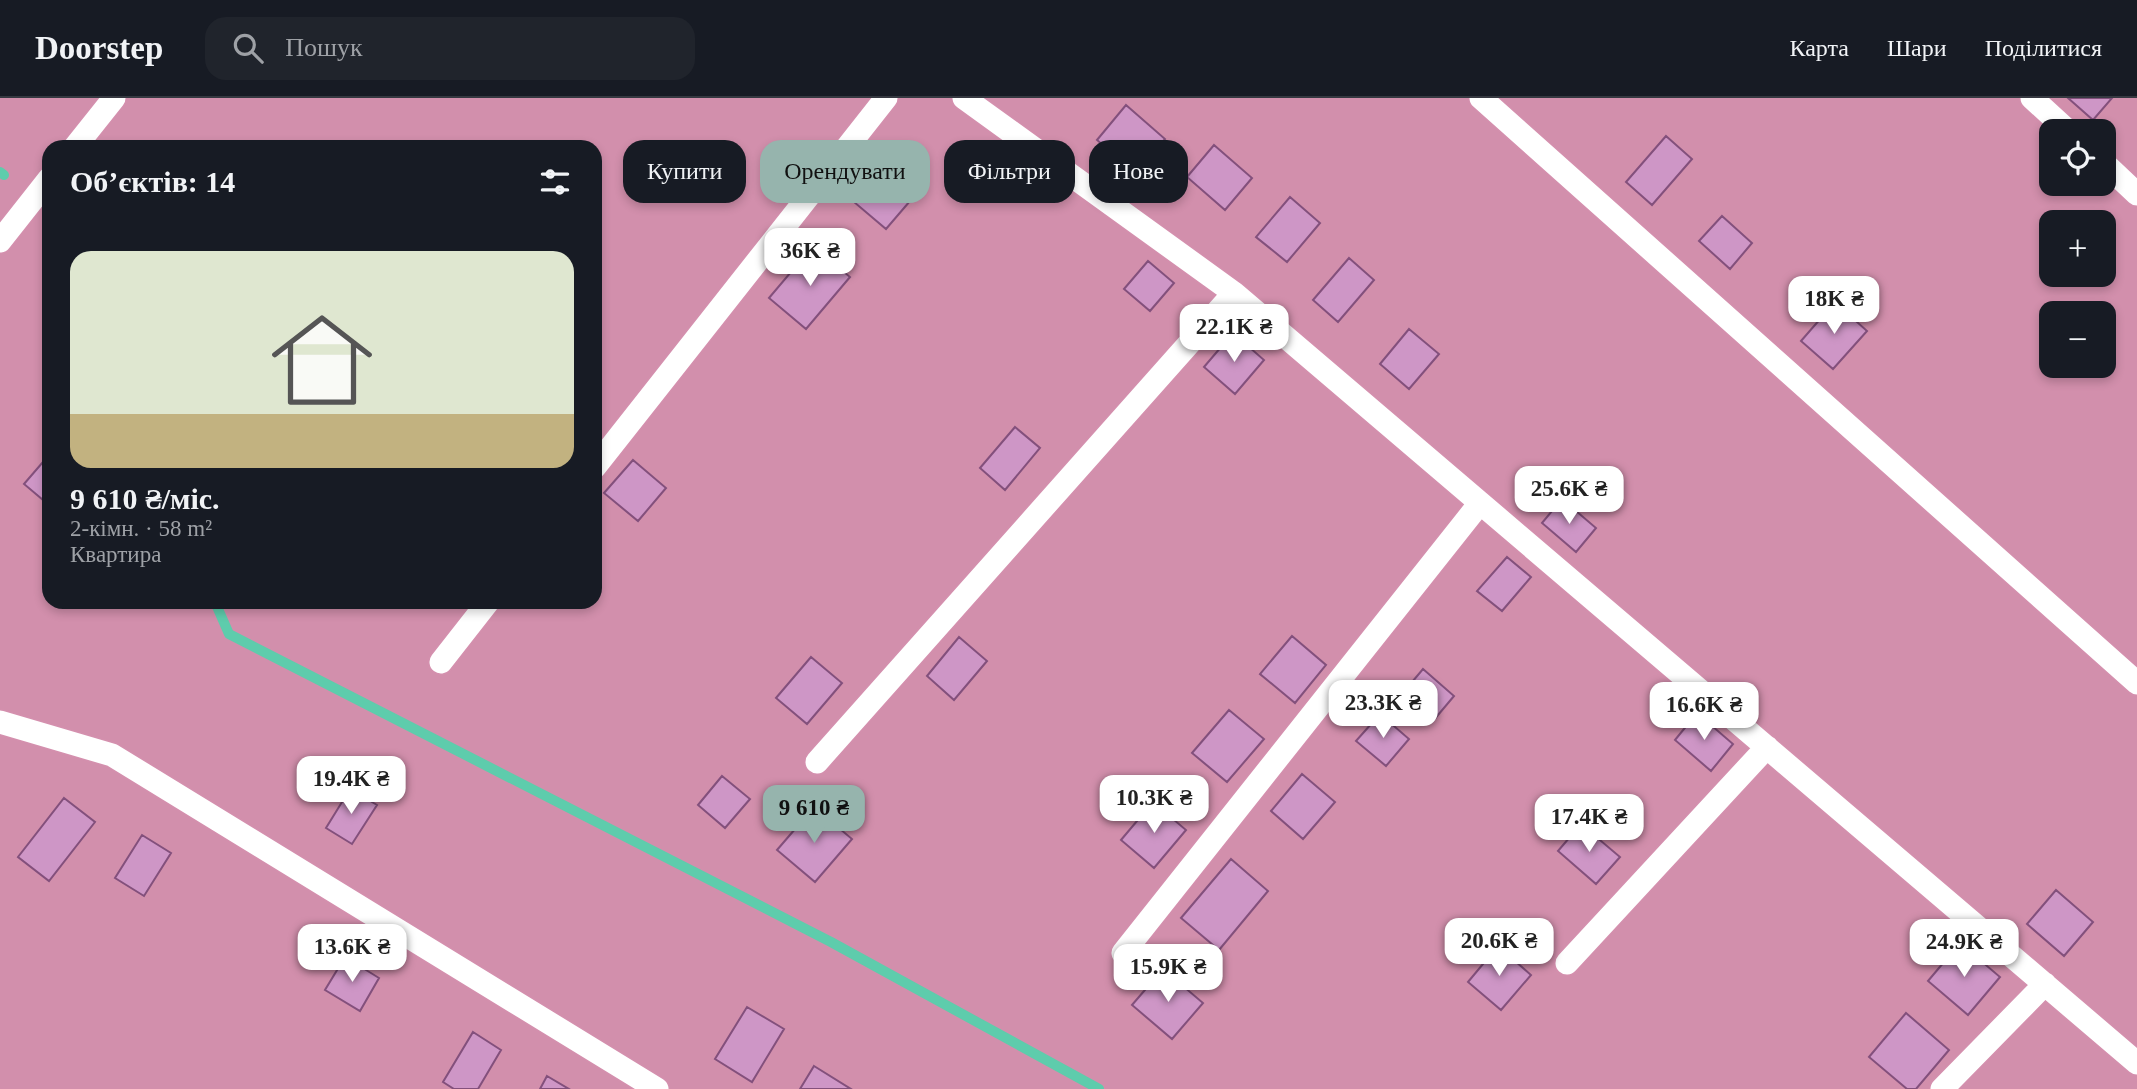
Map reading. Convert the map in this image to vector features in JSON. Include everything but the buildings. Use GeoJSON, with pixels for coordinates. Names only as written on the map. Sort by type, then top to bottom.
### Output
{"type":"FeatureCollection","features":[{"type":"Feature","properties":{"kind":"lane"},"geometry":{"type":"LineString","coordinates":[[81,140],[114,98]]}},
{"type":"Feature","properties":{"kind":"lane"},"geometry":{"type":"LineString","coordinates":[[602,458],[886,98]]}},
{"type":"Feature","properties":{"kind":"lane"},"geometry":{"type":"LineString","coordinates":[[964,98],[1234,293],[2137,1063]]}},
{"type":"Feature","properties":{"kind":"lane"},"geometry":{"type":"LineString","coordinates":[[1481,98],[2137,683]]}},
{"type":"Feature","properties":{"kind":"lane"},"geometry":{"type":"LineString","coordinates":[[2032,98],[2055,119]]}},
{"type":"Feature","properties":{"kind":"lane"},"geometry":{"type":"LineString","coordinates":[[2116,174],[2137,194]]}},
{"type":"Feature","properties":{"kind":"lane"},"geometry":{"type":"LineString","coordinates":[[0,241],[42,188]]}},
{"type":"Feature","properties":{"kind":"lane"},"geometry":{"type":"LineString","coordinates":[[817,762],[1234,293]]}},
{"type":"Feature","properties":{"kind":"lane"},"geometry":{"type":"LineString","coordinates":[[1124,953],[1480,503]]}},
{"type":"Feature","properties":{"kind":"lane"},"geometry":{"type":"LineString","coordinates":[[441,662],[483,609]]}},
{"type":"Feature","properties":{"kind":"lane"},"geometry":{"type":"LineString","coordinates":[[0,723],[112,755],[657,1089]]}},
{"type":"Feature","properties":{"kind":"lane"},"geometry":{"type":"LineString","coordinates":[[1567,963],[1767,747]]}},
{"type":"Feature","properties":{"kind":"lane"},"geometry":{"type":"LineString","coordinates":[[1942,1089],[2045,984]]}},
{"type":"Feature","properties":{"kind":"shaded area"},"geometry":{"type":"Polygon","coordinates":[[[0,98],[2137,98],[2137,1089],[0,1089],[0,98]]]}},
{"type":"Feature","properties":{"kind":"waterway"},"geometry":{"type":"LineString","coordinates":[[0,172],[4,175]]}},
{"type":"Feature","properties":{"kind":"waterway"},"geometry":{"type":"LineString","coordinates":[[218,609],[229,634],[831,942],[1099,1089]]}}]}
